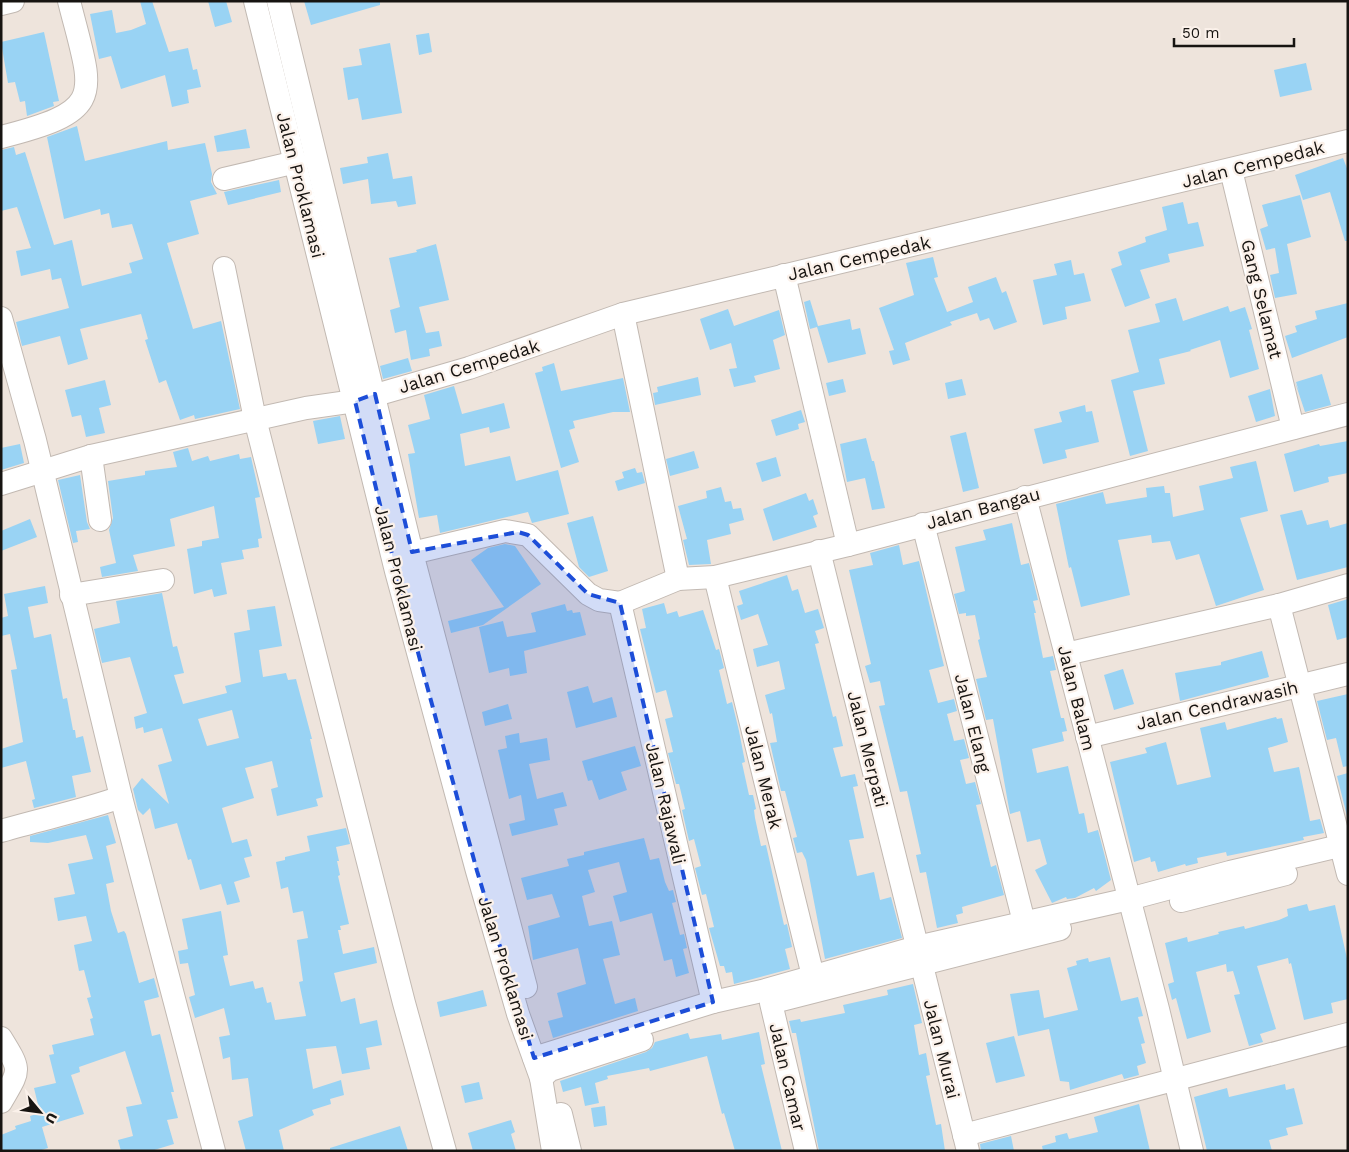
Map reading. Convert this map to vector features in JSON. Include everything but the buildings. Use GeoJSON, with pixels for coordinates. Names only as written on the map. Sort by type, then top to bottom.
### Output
{"type":"FeatureCollection","features":[{"type":"Feature","properties":{"kind":"street"},"geometry":{"type":"LineString","coordinates":[[1,4],[14,1]]}},
{"type":"Feature","properties":{"kind":"street"},"geometry":{"type":"LineString","coordinates":[[1,137],[56,121],[73,112],[84,98],[88,82],[86,69],[69,1]]}},
{"type":"Feature","properties":{"kind":"street","name":"Jalan Proklamasi"},"geometry":{"type":"LineString","coordinates":[[255,1],[296,162],[412,553],[542,1065],[570,1151]]}},
{"type":"Feature","properties":{"kind":"street","name":"Jalan Proklamasi"},"geometry":{"type":"LineString","coordinates":[[278,1],[365,398],[396,571],[472,853],[518,1014],[542,1065],[553,1151]]}},
{"type":"Feature","properties":{"kind":"street","name":"Jalan Cempedak"},"geometry":{"type":"LineString","coordinates":[[1,484],[91,456],[306,408],[365,398],[469,368],[623,314],[1348,141]]}},
{"type":"Feature","properties":{"kind":"street"},"geometry":{"type":"LineString","coordinates":[[224,180],[296,162]]}},
{"type":"Feature","properties":{"kind":"street","name":"Gang Selamat"},"geometry":{"type":"LineString","coordinates":[[1231,170],[1293,428]]}},
{"type":"Feature","properties":{"kind":"street"},"geometry":{"type":"LineString","coordinates":[[224,268],[255,420],[404,1003],[445,1151]]}},
{"type":"Feature","properties":{"kind":"street"},"geometry":{"type":"LineString","coordinates":[[784,276],[848,545]]}},
{"type":"Feature","properties":{"kind":"street"},"geometry":{"type":"LineString","coordinates":[[623,314],[678,579]]}},
{"type":"Feature","properties":{"kind":"street"},"geometry":{"type":"LineString","coordinates":[[1,318],[42,472],[121,797],[214,1151]]}},
{"type":"Feature","properties":{"kind":"street","name":"Jalan Bangau"},"geometry":{"type":"LineString","coordinates":[[620,603],[678,579],[715,577],[848,545],[1025,497],[1348,414]]}},
{"type":"Feature","properties":{"kind":"street"},"geometry":{"type":"LineString","coordinates":[[91,456],[100,520]]}},
{"type":"Feature","properties":{"kind":"street","name":"Jalan Balam"},"geometry":{"type":"LineString","coordinates":[[1025,497],[1192,1151]]}},
{"type":"Feature","properties":{"kind":"street","name":"Jalan Elang"},"geometry":{"type":"LineString","coordinates":[[923,524],[1024,922]]}},
{"type":"Feature","properties":{"kind":"street"},"geometry":{"type":"LineString","coordinates":[[412,553],[505,531],[518,532],[528,535],[588,594],[599,600],[620,603]]}},
{"type":"Feature","properties":{"kind":"street","name":"Jalan Merpati"},"geometry":{"type":"LineString","coordinates":[[819,551],[919,956]]}},
{"type":"Feature","properties":{"kind":"street","name":"Jalan Merak"},"geometry":{"type":"LineString","coordinates":[[715,577],[814,976]]}},
{"type":"Feature","properties":{"kind":"street"},"geometry":{"type":"LineString","coordinates":[[71,594],[164,580]]}},
{"type":"Feature","properties":{"kind":"street"},"geometry":{"type":"LineString","coordinates":[[1066,654],[1279,605],[1348,585]]}},
{"type":"Feature","properties":{"kind":"street","name":"Jalan Rajawali"},"geometry":{"type":"LineString","coordinates":[[620,603],[713,1002]]}},
{"type":"Feature","properties":{"kind":"street"},"geometry":{"type":"LineString","coordinates":[[542,1065],[713,1002],[814,976],[919,956],[1346,856],[1279,605]]}},
{"type":"Feature","properties":{"kind":"street","name":"Jalan Cendrawasih"},"geometry":{"type":"LineString","coordinates":[[1087,736],[1348,674]]}},
{"type":"Feature","properties":{"kind":"street"},"geometry":{"type":"LineString","coordinates":[[1,831],[42,819],[80,811],[121,797]]}},
{"type":"Feature","properties":{"kind":"street"},"geometry":{"type":"LineString","coordinates":[[542,1065],[771,1003],[1024,922],[1130,906]]}},
{"type":"Feature","properties":{"kind":"street","name":"Jalan Murai"},"geometry":{"type":"LineString","coordinates":[[919,956],[966,1143]]}},
{"type":"Feature","properties":{"kind":"street","name":"Jalan Camar"},"geometry":{"type":"LineString","coordinates":[[771,1003],[806,1151]]}},
{"type":"Feature","properties":{"kind":"street"},"geometry":{"type":"LineString","coordinates":[[966,1143],[1174,1081],[1348,1034]]}},
{"type":"Feature","properties":{"kind":"street"},"geometry":{"type":"LineString","coordinates":[[1,1038],[16,1066],[17,1076],[1,1102]]}},
{"type":"Feature","properties":{"kind":"highlighted area"},"geometry":{"type":"Polygon","coordinates":[[[375,394],[412,552],[518,532],[528,535],[588,594],[620,603],[713,1002],[534,1058],[477,871],[396,571],[355,401],[375,394]]]}}]}
